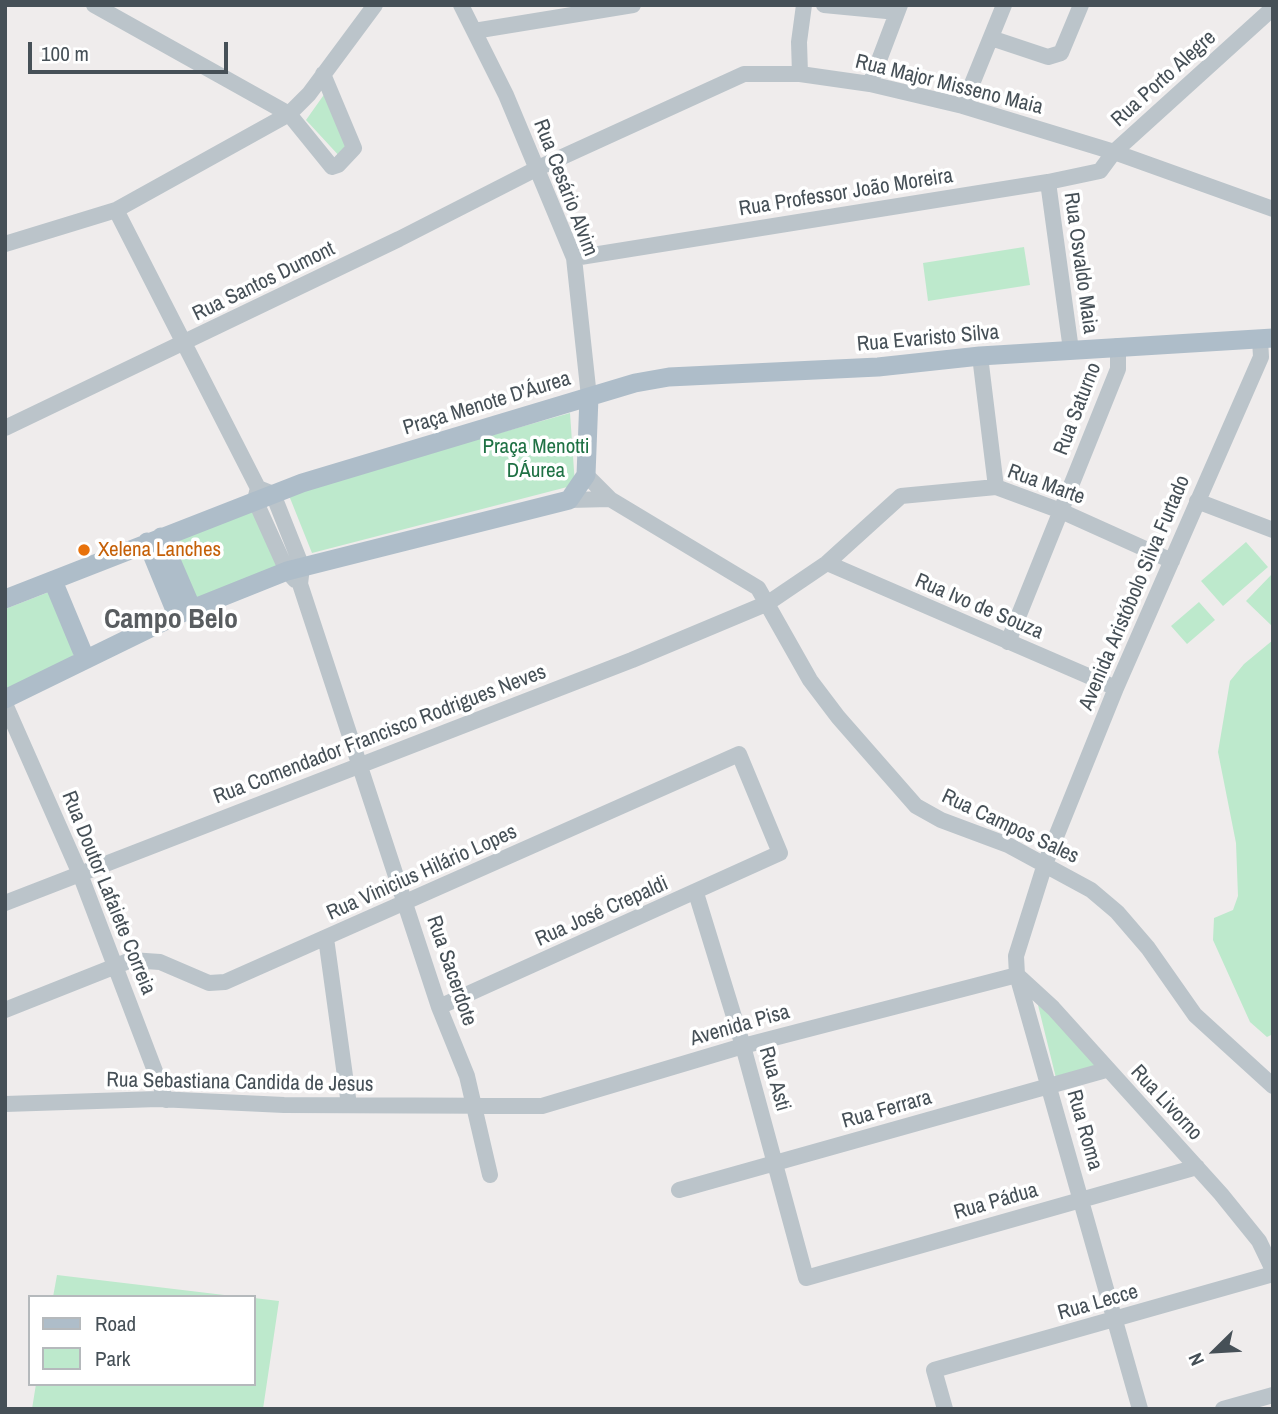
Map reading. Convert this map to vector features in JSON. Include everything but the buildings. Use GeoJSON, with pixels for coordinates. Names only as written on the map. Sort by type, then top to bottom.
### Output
{"type":"FeatureCollection","features":[{"type":"Feature","properties":{"kind":"main road","name":"Rua Evaristo Silva"},"geometry":{"type":"LineString","coordinates":[[589,397],[669,377],[878,367],[980,356],[1266,338]]}},
{"type":"Feature","properties":{"kind":"main road","name":"Praça Menote D'Áurea"},"geometry":{"type":"LineString","coordinates":[[5,599],[262,494],[589,397],[586,475]]}},
{"type":"Feature","properties":{"kind":"main road"},"geometry":{"type":"LineString","coordinates":[[5,699],[184,612],[296,574],[569,500],[586,475]]}},
{"type":"Feature","properties":{"kind":"main road"},"geometry":{"type":"LineString","coordinates":[[154,539],[184,612]]}},
{"type":"Feature","properties":{"kind":"main road"},"geometry":{"type":"LineString","coordinates":[[53,581],[80,661]]}},
{"type":"Feature","properties":{"kind":"street"},"geometry":{"type":"LineString","coordinates":[[94,5],[289,114],[327,164],[338,165],[353,153],[354,143],[324,74]]}},
{"type":"Feature","properties":{"kind":"street"},"geometry":{"type":"LineString","coordinates":[[5,244],[116,211],[289,114],[324,74],[375,5]]}},
{"type":"Feature","properties":{"kind":"street","name":"Rua Cesário Alvim"},"geometry":{"type":"LineString","coordinates":[[461,5],[538,168],[574,258],[589,397]]}},
{"type":"Feature","properties":{"kind":"street"},"geometry":{"type":"LineString","coordinates":[[800,75],[799,43],[804,5]]}},
{"type":"Feature","properties":{"kind":"street"},"geometry":{"type":"LineString","coordinates":[[824,5],[899,9],[870,84]]}},
{"type":"Feature","properties":{"kind":"street"},"geometry":{"type":"LineString","coordinates":[[963,106],[1003,5]]}},
{"type":"Feature","properties":{"kind":"street"},"geometry":{"type":"LineString","coordinates":[[991,38],[1048,57],[1061,53],[1081,5]]}},
{"type":"Feature","properties":{"kind":"street"},"geometry":{"type":"LineString","coordinates":[[474,31],[626,6]]}},
{"type":"Feature","properties":{"kind":"street","name":"Rua Porto Alegre"},"geometry":{"type":"LineString","coordinates":[[1114,152],[1273,8]]}},
{"type":"Feature","properties":{"kind":"street","name":"Rua Major Misseno Maia"},"geometry":{"type":"LineString","coordinates":[[538,168],[744,74],[800,75],[870,84],[963,106],[1114,152],[1273,209]]}},
{"type":"Feature","properties":{"kind":"street","name":"Rua Professor João Moreira"},"geometry":{"type":"LineString","coordinates":[[574,258],[1048,182],[1100,171],[1114,152]]}},
{"type":"Feature","properties":{"kind":"street","name":"Rua Santos Dumont"},"geometry":{"type":"LineString","coordinates":[[5,428],[187,343],[538,168]]}},
{"type":"Feature","properties":{"kind":"street","name":"Rua Osvaldo Maia"},"geometry":{"type":"LineString","coordinates":[[1048,182],[1071,350]]}},
{"type":"Feature","properties":{"kind":"street"},"geometry":{"type":"LineString","coordinates":[[116,211],[187,343],[262,494],[296,574]]}},
{"type":"Feature","properties":{"kind":"street","name":"Avenida Aristóbolo Silva Furtado"},"geometry":{"type":"LineString","coordinates":[[1045,864],[1116,688],[1261,357],[1266,338]]}},
{"type":"Feature","properties":{"kind":"street","name":"Rua Saturno"},"geometry":{"type":"LineString","coordinates":[[1008,642],[1118,369],[1118,346]]}},
{"type":"Feature","properties":{"kind":"street"},"geometry":{"type":"LineString","coordinates":[[980,356],[996,487]]}},
{"type":"Feature","properties":{"kind":"street","name":"Rua Campos Sales"},"geometry":{"type":"LineString","coordinates":[[586,475],[610,499],[758,588],[810,680],[838,717],[916,806],[941,820],[1008,845],[1091,890],[1117,912],[1148,948],[1195,1015],[1273,1086]]}},
{"type":"Feature","properties":{"kind":"street","name":"Rua Marte"},"geometry":{"type":"LineString","coordinates":[[768,603],[827,563],[901,496],[996,487],[1061,511],[1172,561]]}},
{"type":"Feature","properties":{"kind":"street"},"geometry":{"type":"LineString","coordinates":[[569,500],[610,499]]}},
{"type":"Feature","properties":{"kind":"street"},"geometry":{"type":"LineString","coordinates":[[1197,501],[1273,530]]}},
{"type":"Feature","properties":{"kind":"street","name":"Rua Ivo de Souza"},"geometry":{"type":"LineString","coordinates":[[827,563],[1116,688]]}},
{"type":"Feature","properties":{"kind":"street","name":"Rua Sacerdote"},"geometry":{"type":"LineString","coordinates":[[296,574],[439,1007],[467,1076],[490,1175]]}},
{"type":"Feature","properties":{"kind":"street","name":"Rua Comendador Francisco Rodrigues Neves"},"geometry":{"type":"LineString","coordinates":[[5,903],[632,660],[768,603]]}},
{"type":"Feature","properties":{"kind":"street","name":"Rua Doutor Lafaiete Correia"},"geometry":{"type":"LineString","coordinates":[[5,704],[117,965],[166,1100]]}},
{"type":"Feature","properties":{"kind":"street","name":"Rua Vinicius Hilário Lopes"},"geometry":{"type":"LineString","coordinates":[[5,1010],[117,965],[145,959],[209,983],[225,982],[739,754],[780,853]]}},
{"type":"Feature","properties":{"kind":"street","name":"Rua José Crepaldi"},"geometry":{"type":"LineString","coordinates":[[439,1007],[780,853]]}},
{"type":"Feature","properties":{"kind":"street","name":"Rua Roma"},"geometry":{"type":"LineString","coordinates":[[1045,864],[1018,943],[1017,975],[1140,1409]]}},
{"type":"Feature","properties":{"kind":"street","name":"Rua Asti"},"geometry":{"type":"LineString","coordinates":[[696,893],[743,1046],[806,1278]]}},
{"type":"Feature","properties":{"kind":"street"},"geometry":{"type":"LineString","coordinates":[[326,939],[349,1105]]}},
{"type":"Feature","properties":{"kind":"street","name":"Avenida Pisa"},"geometry":{"type":"LineString","coordinates":[[474,1106],[542,1106],[743,1046],[1017,975]]}},
{"type":"Feature","properties":{"kind":"street","name":"Rua Livorno"},"geometry":{"type":"LineString","coordinates":[[1017,975],[1053,1008],[1197,1167],[1259,1241],[1273,1272]]}},
{"type":"Feature","properties":{"kind":"street","name":"Rua Ferrara"},"geometry":{"type":"LineString","coordinates":[[679,1190],[1107,1070]]}},
{"type":"Feature","properties":{"kind":"street","name":"Rua Sebastiana Candida de Jesus"},"geometry":{"type":"LineString","coordinates":[[5,1104],[166,1100],[474,1106]]}},
{"type":"Feature","properties":{"kind":"street","name":"Rua Pádua"},"geometry":{"type":"LineString","coordinates":[[806,1278],[1197,1167]]}},
{"type":"Feature","properties":{"kind":"street","name":"Rua Lecce"},"geometry":{"type":"LineString","coordinates":[[945,1409],[934,1370],[1116,1320],[1273,1272]]}},
{"type":"Feature","properties":{"kind":"street"},"geometry":{"type":"LineString","coordinates":[[1223,1409],[1273,1395]]}},
{"type":"Feature","properties":{"kind":"green space"},"geometry":{"type":"Polygon","coordinates":[[[328,89],[351,142],[342,159],[306,120],[328,89]]]}},
{"type":"Feature","properties":{"kind":"green space"},"geometry":{"type":"Polygon","coordinates":[[[1024,247],[1030,285],[928,301],[923,263],[1024,247]]]}},
{"type":"Feature","properties":{"kind":"green space","name":"Praça Menotti DÁurea"},"geometry":{"type":"Polygon","coordinates":[[[570,413],[575,485],[312,553],[288,493],[570,413]]]}},
{"type":"Feature","properties":{"kind":"green space"},"geometry":{"type":"Polygon","coordinates":[[[254,506],[279,565],[192,601],[167,544],[254,506]]]}},
{"type":"Feature","properties":{"kind":"green space"},"geometry":{"type":"Polygon","coordinates":[[[1246,542],[1268,567],[1223,606],[1201,581],[1246,542]]]}},
{"type":"Feature","properties":{"kind":"green space"},"geometry":{"type":"Polygon","coordinates":[[[1273,573],[1273,626],[1272,626],[1246,601],[1273,573]]]}},
{"type":"Feature","properties":{"kind":"green space"},"geometry":{"type":"Polygon","coordinates":[[[49,592],[74,653],[71,659],[5,690],[5,609],[49,592]]]}},
{"type":"Feature","properties":{"kind":"green space"},"geometry":{"type":"Polygon","coordinates":[[[1199,602],[1215,620],[1187,644],[1171,626],[1199,602]]]}},
{"type":"Feature","properties":{"kind":"green space"},"geometry":{"type":"Polygon","coordinates":[[[1273,640],[1273,1034],[1267,1037],[1250,1022],[1213,940],[1214,918],[1233,910],[1238,896],[1236,843],[1218,752],[1230,681],[1244,664],[1273,640]]]}},
{"type":"Feature","properties":{"kind":"green space"},"geometry":{"type":"Polygon","coordinates":[[[1037,1001],[1097,1067],[1056,1078],[1037,1001]]]}},
{"type":"Feature","properties":{"kind":"green space"},"geometry":{"type":"Polygon","coordinates":[[[57,1275],[224,1295],[53,1295],[57,1275]]]}},
{"type":"Feature","properties":{"kind":"green space"},"geometry":{"type":"Polygon","coordinates":[[[256,1298],[279,1301],[263,1409],[32,1409],[36,1386],[256,1386],[256,1298]]]}},
{"type":"Feature","properties":{"kind":"place","name":"Xelena Lanches"},"geometry":{"type":"Point","coordinates":[84,550]}},
{"type":"Feature","properties":{"kind":"district","name":"Campo Belo"},"geometry":{"type":"Point","coordinates":[171,620]}}]}
